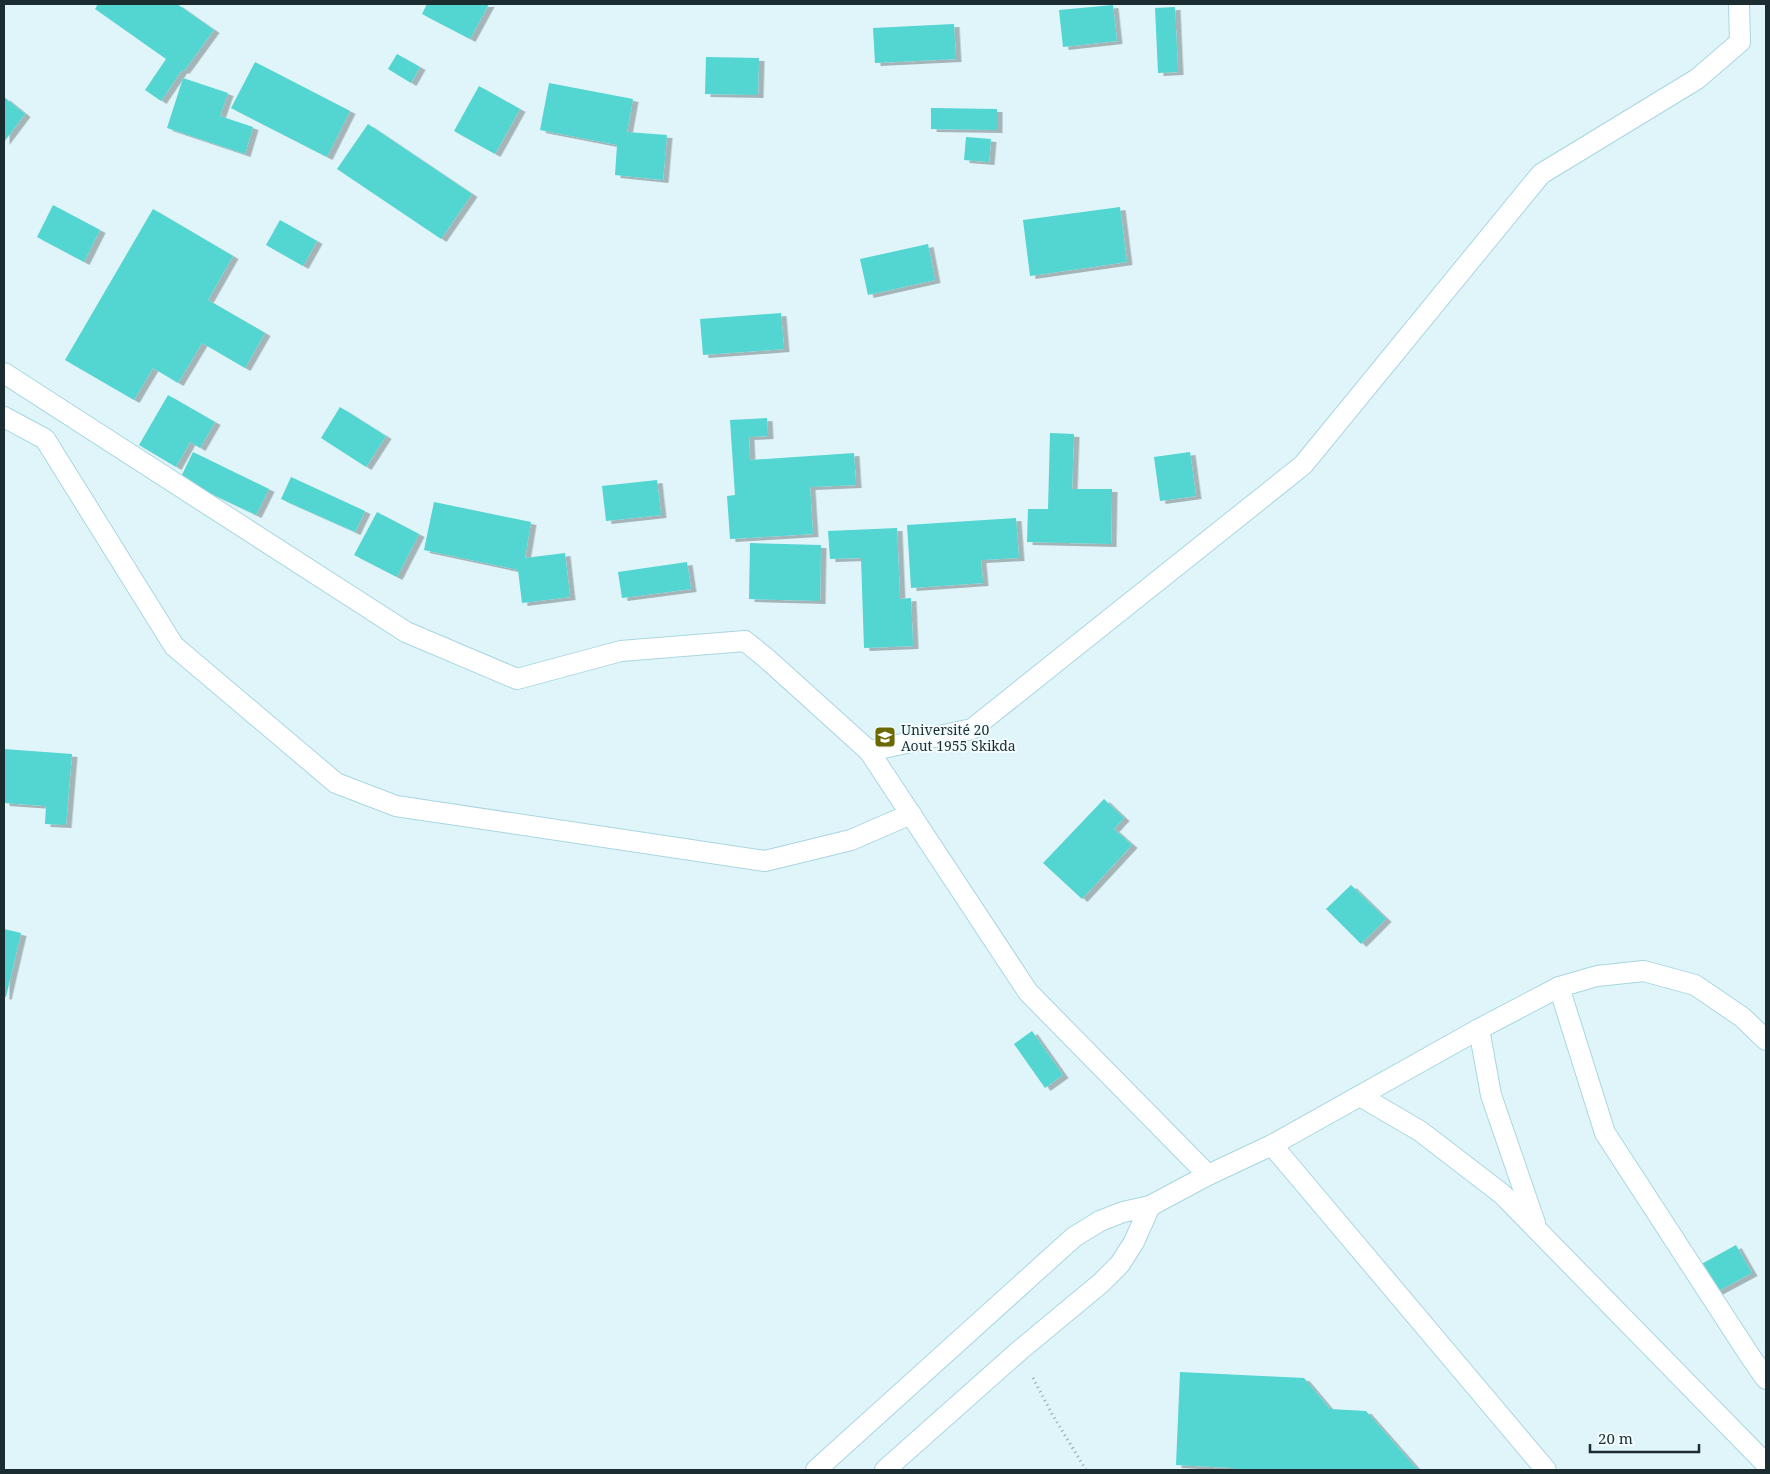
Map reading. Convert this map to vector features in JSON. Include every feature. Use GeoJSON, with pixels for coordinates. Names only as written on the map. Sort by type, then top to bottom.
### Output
{"type":"FeatureCollection","features":[{"type":"Feature","properties":{"kind":"lane"},"geometry":{"type":"LineString","coordinates":[[869,751],[972,728],[1302,465],[1541,174],[1697,79],[1740,42],[1739,4]]}},
{"type":"Feature","properties":{"kind":"lane"},"geometry":{"type":"LineString","coordinates":[[4,373],[406,632],[517,679],[620,651],[745,641],[869,751],[1028,992],[1208,1175]]}},
{"type":"Feature","properties":{"kind":"lane"},"geometry":{"type":"LineString","coordinates":[[4,417],[45,439],[174,646],[336,783],[396,806],[765,861],[851,840],[911,814]]}},
{"type":"Feature","properties":{"kind":"lane"},"geometry":{"type":"LineString","coordinates":[[816,1470],[1074,1238],[1100,1221],[1123,1212],[1150,1206],[1208,1175],[1272,1145],[1479,1029],[1559,987],[1597,976],[1644,971],[1696,985],[1742,1017],[1766,1040]]}},
{"type":"Feature","properties":{"kind":"lane"},"geometry":{"type":"LineString","coordinates":[[1559,987],[1605,1133],[1766,1379]]}},
{"type":"Feature","properties":{"kind":"lane"},"geometry":{"type":"LineString","coordinates":[[1479,1029],[1491,1095],[1538,1230]]}},
{"type":"Feature","properties":{"kind":"lane"},"geometry":{"type":"LineString","coordinates":[[1360,1096],[1420,1132],[1502,1194],[1766,1464]]}},
{"type":"Feature","properties":{"kind":"lane"},"geometry":{"type":"LineString","coordinates":[[1272,1145],[1546,1470]]}},
{"type":"Feature","properties":{"kind":"lane"},"geometry":{"type":"LineString","coordinates":[[885,1470],[1019,1351],[1101,1283],[1120,1264],[1134,1242],[1150,1206]]}},
{"type":"Feature","properties":{"kind":"path"},"geometry":{"type":"LineString","coordinates":[[1019,1351],[1052,1414],[1086,1470]]}},
{"type":"Feature","properties":{"kind":"shaded area","name":"Université 20 Aout 1955 Skikda"},"geometry":{"type":"Polygon","coordinates":[[[4,4],[1766,4],[1766,1470],[4,1470],[4,4]]]}},
{"type":"Feature","properties":{"kind":"building"},"geometry":{"type":"Polygon","coordinates":[[[98,4],[177,4],[214,30],[184,71],[182,70],[161,101],[145,90],[166,59],[95,9],[98,4]]]}},
{"type":"Feature","properties":{"kind":"building"},"geometry":{"type":"Polygon","coordinates":[[[427,4],[489,4],[470,39],[422,14],[427,4]]]}},
{"type":"Feature","properties":{"kind":"building"},"geometry":{"type":"Polygon","coordinates":[[[1113,5],[1117,41],[1063,47],[1059,10],[1113,5]]]}},
{"type":"Feature","properties":{"kind":"building"},"geometry":{"type":"Polygon","coordinates":[[[1175,7],[1178,72],[1158,73],[1155,8],[1175,7]]]}},
{"type":"Feature","properties":{"kind":"building"},"geometry":{"type":"Polygon","coordinates":[[[954,24],[956,59],[875,63],[873,28],[954,24]]]}},
{"type":"Feature","properties":{"kind":"building"},"geometry":{"type":"Polygon","coordinates":[[[397,54],[420,67],[411,83],[388,69],[397,54]]]}},
{"type":"Feature","properties":{"kind":"building"},"geometry":{"type":"Polygon","coordinates":[[[706,57],[759,58],[758,95],[705,94],[706,57]]]}},
{"type":"Feature","properties":{"kind":"building"},"geometry":{"type":"Polygon","coordinates":[[[255,62],[350,111],[327,157],[231,108],[255,62]]]}},
{"type":"Feature","properties":{"kind":"building"},"geometry":{"type":"Polygon","coordinates":[[[183,78],[228,93],[220,116],[253,127],[245,154],[167,128],[183,78]]]}},
{"type":"Feature","properties":{"kind":"building"},"geometry":{"type":"Polygon","coordinates":[[[549,83],[633,99],[627,132],[667,135],[663,180],[615,175],[617,145],[540,130],[549,83]]]}},
{"type":"Feature","properties":{"kind":"building"},"geometry":{"type":"Polygon","coordinates":[[[479,86],[520,109],[495,154],[454,131],[479,86]]]}},
{"type":"Feature","properties":{"kind":"building"},"geometry":{"type":"Polygon","coordinates":[[[4,97],[25,114],[4,142],[4,97]]]}},
{"type":"Feature","properties":{"kind":"building"},"geometry":{"type":"Polygon","coordinates":[[[931,108],[997,109],[997,130],[931,129],[931,108]]]}},
{"type":"Feature","properties":{"kind":"building"},"geometry":{"type":"Polygon","coordinates":[[[368,124],[472,194],[441,239],[337,169],[368,124]]]}},
{"type":"Feature","properties":{"kind":"building"},"geometry":{"type":"Polygon","coordinates":[[[966,137],[991,139],[989,162],[964,160],[966,137]]]}},
{"type":"Feature","properties":{"kind":"building"},"geometry":{"type":"Polygon","coordinates":[[[53,205],[100,230],[84,262],[37,237],[53,205]]]}},
{"type":"Feature","properties":{"kind":"building"},"geometry":{"type":"Polygon","coordinates":[[[1120,207],[1127,262],[1030,276],[1023,220],[1120,207]]]}},
{"type":"Feature","properties":{"kind":"building"},"geometry":{"type":"Polygon","coordinates":[[[153,209],[233,256],[208,300],[265,333],[245,368],[202,343],[178,383],[153,368],[134,400],[65,360],[153,209]]]}},
{"type":"Feature","properties":{"kind":"building"},"geometry":{"type":"Polygon","coordinates":[[[280,220],[317,241],[303,266],[266,245],[280,220]]]}},
{"type":"Feature","properties":{"kind":"building"},"geometry":{"type":"Polygon","coordinates":[[[928,244],[935,280],[868,295],[860,259],[928,244]]]}},
{"type":"Feature","properties":{"kind":"building"},"geometry":{"type":"Polygon","coordinates":[[[781,313],[784,349],[703,355],[700,319],[781,313]]]}},
{"type":"Feature","properties":{"kind":"building"},"geometry":{"type":"Polygon","coordinates":[[[168,395],[215,422],[200,448],[190,442],[176,467],[139,445],[168,395]]]}},
{"type":"Feature","properties":{"kind":"building"},"geometry":{"type":"Polygon","coordinates":[[[340,407],[386,436],[366,467],[321,438],[340,407]]]}},
{"type":"Feature","properties":{"kind":"building"},"geometry":{"type":"Polygon","coordinates":[[[767,418],[768,436],[749,437],[750,460],[854,453],[856,485],[810,487],[813,534],[730,539],[727,496],[735,495],[730,420],[767,418]]]}},
{"type":"Feature","properties":{"kind":"building"},"geometry":{"type":"Polygon","coordinates":[[[1050,433],[1074,434],[1072,489],[1112,489],[1111,544],[1027,542],[1028,509],[1048,509],[1050,433]]]}},
{"type":"Feature","properties":{"kind":"building"},"geometry":{"type":"Polygon","coordinates":[[[193,452],[269,489],[256,515],[180,479],[193,452]]]}},
{"type":"Feature","properties":{"kind":"building"},"geometry":{"type":"Polygon","coordinates":[[[1190,452],[1196,496],[1160,501],[1154,457],[1190,452]]]}},
{"type":"Feature","properties":{"kind":"building"},"geometry":{"type":"Polygon","coordinates":[[[291,477],[365,511],[355,532],[281,499],[291,477]]]}},
{"type":"Feature","properties":{"kind":"building"},"geometry":{"type":"Polygon","coordinates":[[[657,480],[661,515],[606,521],[602,486],[657,480]]]}},
{"type":"Feature","properties":{"kind":"building"},"geometry":{"type":"Polygon","coordinates":[[[434,502],[531,522],[525,558],[565,553],[570,597],[522,603],[518,570],[424,550],[434,502]]]}},
{"type":"Feature","properties":{"kind":"building"},"geometry":{"type":"Polygon","coordinates":[[[377,512],[419,534],[397,577],[354,555],[377,512]]]}},
{"type":"Feature","properties":{"kind":"building"},"geometry":{"type":"Polygon","coordinates":[[[1016,518],[1019,558],[981,560],[983,583],[911,588],[907,525],[1016,518]]]}},
{"type":"Feature","properties":{"kind":"building"},"geometry":{"type":"Polygon","coordinates":[[[897,528],[900,599],[911,598],[913,646],[864,648],[861,558],[830,559],[828,531],[897,528]]]}},
{"type":"Feature","properties":{"kind":"building"},"geometry":{"type":"Polygon","coordinates":[[[750,543],[821,545],[820,601],[749,599],[750,543]]]}},
{"type":"Feature","properties":{"kind":"building"},"geometry":{"type":"Polygon","coordinates":[[[687,562],[691,589],[622,598],[618,572],[687,562]]]}},
{"type":"Feature","properties":{"kind":"building"},"geometry":{"type":"Polygon","coordinates":[[[4,749],[72,754],[66,825],[45,824],[46,806],[4,803],[4,749]]]}},
{"type":"Feature","properties":{"kind":"building"},"geometry":{"type":"Polygon","coordinates":[[[1104,799],[1124,818],[1114,829],[1132,845],[1082,899],[1043,863],[1104,799]]]}},
{"type":"Feature","properties":{"kind":"building"},"geometry":{"type":"Polygon","coordinates":[[[1351,885],[1386,919],[1361,944],[1326,909],[1351,885]]]}},
{"type":"Feature","properties":{"kind":"building"},"geometry":{"type":"Polygon","coordinates":[[[4,929],[21,933],[6,997],[4,996],[4,929]]]}},
{"type":"Feature","properties":{"kind":"building"},"geometry":{"type":"Polygon","coordinates":[[[1032,1031],[1063,1075],[1045,1088],[1014,1044],[1032,1031]]]}},
{"type":"Feature","properties":{"kind":"building"},"geometry":{"type":"Polygon","coordinates":[[[1736,1245],[1752,1273],[1711,1295],[1696,1267],[1736,1245]]]}},
{"type":"Feature","properties":{"kind":"building"},"geometry":{"type":"Polygon","coordinates":[[[1180,1372],[1304,1378],[1330,1409],[1366,1411],[1418,1470],[1233,1470],[1233,1468],[1176,1465],[1180,1372]]]}},
{"type":"Feature","properties":{"kind":"place","name":"Université 20 Aout 1955 Skikda"},"geometry":{"type":"Point","coordinates":[885,737]}}]}
